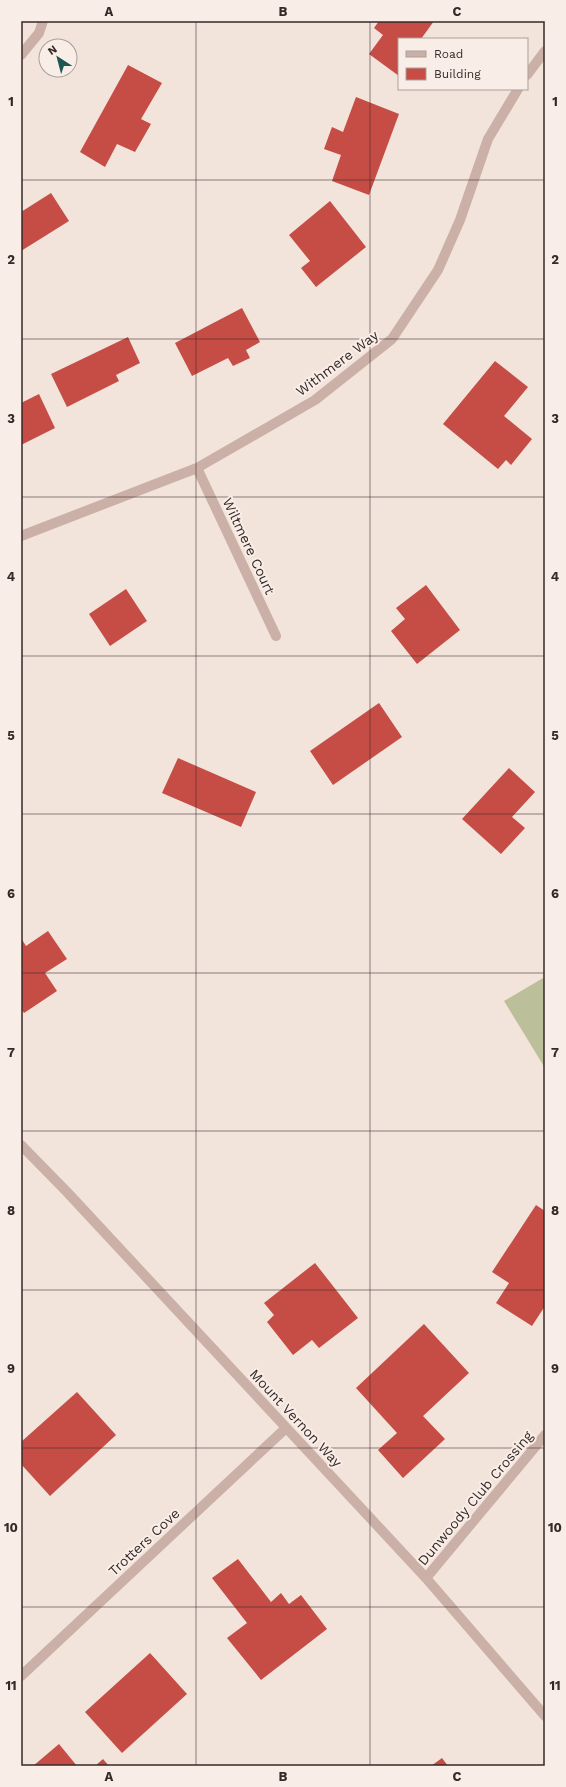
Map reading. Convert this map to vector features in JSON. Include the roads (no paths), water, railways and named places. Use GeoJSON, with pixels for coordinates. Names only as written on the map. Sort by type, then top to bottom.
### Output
{"type":"FeatureCollection","features":[{"type":"Feature","properties":{"kind":"street"},"geometry":{"type":"LineString","coordinates":[[21,55],[39,34],[43,21]]}},
{"type":"Feature","properties":{"kind":"street"},"geometry":{"type":"LineString","coordinates":[[528,74],[545,51]]}},
{"type":"Feature","properties":{"kind":"street","name":"Withmere Way"},"geometry":{"type":"LineString","coordinates":[[21,536],[198,468],[315,400],[392,339],[438,270],[460,220],[488,139],[517,90]]}},
{"type":"Feature","properties":{"kind":"street","name":"Wiltmere Court"},"geometry":{"type":"LineString","coordinates":[[198,468],[276,636]]}},
{"type":"Feature","properties":{"kind":"street","name":"Mount Vernon Way"},"geometry":{"type":"LineString","coordinates":[[21,1145],[68,1192],[426,1578],[545,1716]]}},
{"type":"Feature","properties":{"kind":"street","name":"Trotters Cove"},"geometry":{"type":"LineString","coordinates":[[21,1676],[286,1428]]}},
{"type":"Feature","properties":{"kind":"street","name":"Dunwoody Club Crossing"},"geometry":{"type":"LineString","coordinates":[[426,1578],[545,1435]]}}]}
